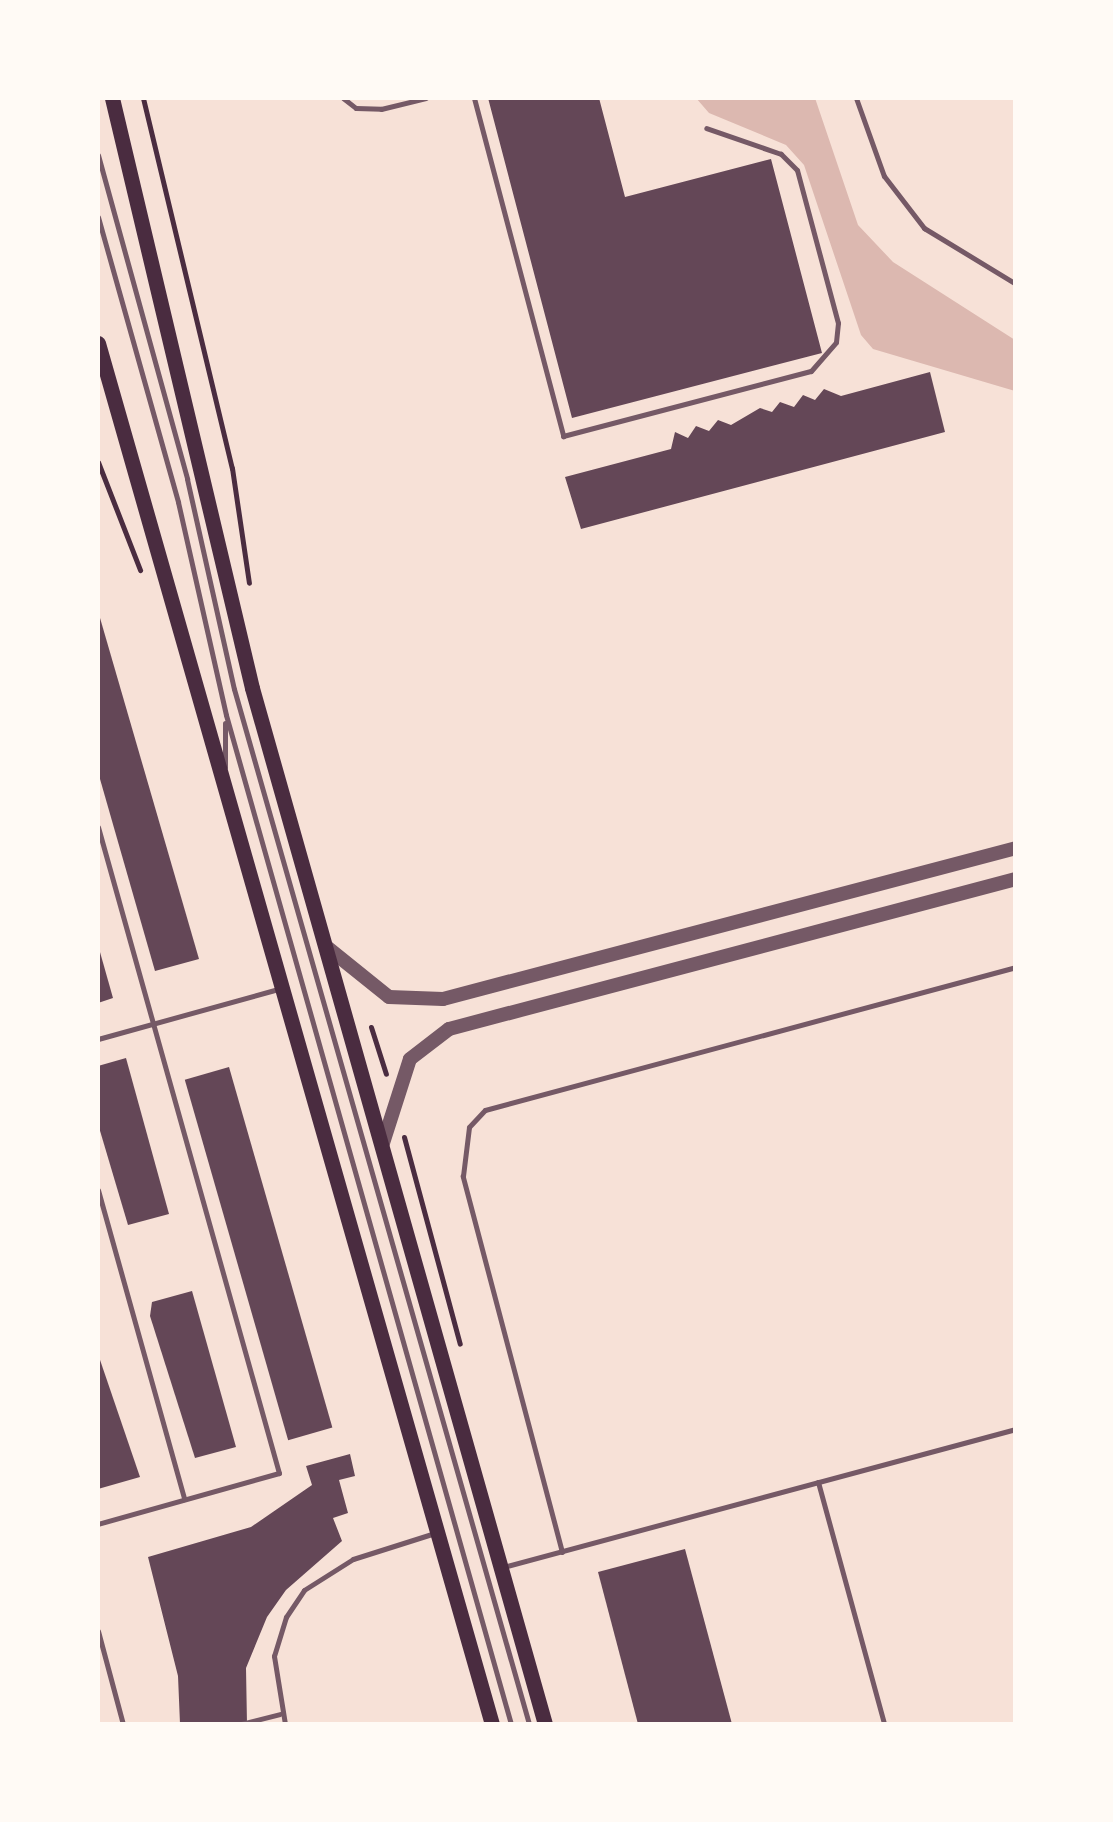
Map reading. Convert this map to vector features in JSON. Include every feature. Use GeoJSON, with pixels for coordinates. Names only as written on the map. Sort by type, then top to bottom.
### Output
{"type":"FeatureCollection","features":[{"type":"Feature","properties":{"kind":"main road"},"geometry":{"type":"LineString","coordinates":[[112,98],[252,688],[504,1567],[545,1724]]}},
{"type":"Feature","properties":{"kind":"main road"},"geometry":{"type":"LineString","coordinates":[[98,343],[225,772],[492,1724]]}},
{"type":"Feature","properties":{"kind":"street"},"geometry":{"type":"LineString","coordinates":[[328,948],[389,997],[443,999],[1016,848]]}},
{"type":"Feature","properties":{"kind":"street"},"geometry":{"type":"LineString","coordinates":[[383,1143],[410,1059],[449,1029],[1016,878]]}},
{"type":"Feature","properties":{"kind":"lane"},"geometry":{"type":"LineString","coordinates":[[343,98],[356,108],[381,109],[426,98]]}},
{"type":"Feature","properties":{"kind":"lane"},"geometry":{"type":"LineString","coordinates":[[474,98],[563,436],[811,371],[836,342],[838,323],[797,170],[780,154],[706,128]]}},
{"type":"Feature","properties":{"kind":"lane"},"geometry":{"type":"LineString","coordinates":[[856,98],[884,176],[912,213],[1016,284]]}},
{"type":"Feature","properties":{"kind":"lane"},"geometry":{"type":"LineString","coordinates":[[98,155],[187,479],[234,689],[529,1724]]}},
{"type":"Feature","properties":{"kind":"lane"},"geometry":{"type":"LineString","coordinates":[[98,217],[178,502],[226,715],[511,1724]]}},
{"type":"Feature","properties":{"kind":"lane"},"geometry":{"type":"LineString","coordinates":[[225,772],[226,715]]}},
{"type":"Feature","properties":{"kind":"lane"},"geometry":{"type":"LineString","coordinates":[[98,827],[279,1473],[98,1524]]}},
{"type":"Feature","properties":{"kind":"lane"},"geometry":{"type":"LineString","coordinates":[[562,1552],[462,1176],[469,1127],[485,1110],[1016,966]]}},
{"type":"Feature","properties":{"kind":"lane"},"geometry":{"type":"LineString","coordinates":[[98,1039],[284,986]]}},
{"type":"Feature","properties":{"kind":"lane"},"geometry":{"type":"LineString","coordinates":[[98,1190],[184,1500]]}},
{"type":"Feature","properties":{"kind":"lane"},"geometry":{"type":"LineString","coordinates":[[504,1567],[1016,1430]]}},
{"type":"Feature","properties":{"kind":"lane"},"geometry":{"type":"LineString","coordinates":[[818,1482],[884,1724]]}},
{"type":"Feature","properties":{"kind":"lane"},"geometry":{"type":"LineString","coordinates":[[285,1724],[280,1714],[274,1656],[286,1617],[304,1590],[352,1559],[438,1532]]}},
{"type":"Feature","properties":{"kind":"lane"},"geometry":{"type":"LineString","coordinates":[[98,1631],[123,1724]]}},
{"type":"Feature","properties":{"kind":"lane"},"geometry":{"type":"LineString","coordinates":[[241,1724],[280,1714]]}},
{"type":"Feature","properties":{"kind":"path"},"geometry":{"type":"LineString","coordinates":[[143,98],[232,468],[250,595]]}},
{"type":"Feature","properties":{"kind":"path"},"geometry":{"type":"LineString","coordinates":[[368,1018],[396,1104],[462,1349]]}},
{"type":"Feature","properties":{"kind":"shaded area"},"geometry":{"type":"Polygon","coordinates":[[[696,98],[815,98],[858,225],[893,262],[1015,340],[1015,391],[873,349],[861,335],[804,165],[786,145],[709,113],[696,98]]]}},
{"type":"Feature","properties":{"kind":"building"},"geometry":{"type":"Polygon","coordinates":[[[488,98],[599,98],[625,197],[771,159],[822,353],[572,418],[488,98]]]}},
{"type":"Feature","properties":{"kind":"building"},"geometry":{"type":"Polygon","coordinates":[[[930,372],[945,432],[581,529],[565,477],[671,449],[675,432],[688,438],[696,426],[709,431],[718,420],[731,425],[760,408],[772,412],[780,402],[794,407],[803,395],[815,400],[824,389],[841,396],[930,372]]]}},
{"type":"Feature","properties":{"kind":"building"},"geometry":{"type":"Polygon","coordinates":[[[98,611],[199,959],[155,971],[98,772],[98,611]]]}},
{"type":"Feature","properties":{"kind":"building"},"geometry":{"type":"Polygon","coordinates":[[[98,945],[113,998],[98,1003],[98,945]]]}},
{"type":"Feature","properties":{"kind":"building"},"geometry":{"type":"Polygon","coordinates":[[[126,1058],[169,1214],[128,1225],[98,1124],[98,1066],[126,1058]]]}},
{"type":"Feature","properties":{"kind":"building"},"geometry":{"type":"Polygon","coordinates":[[[229,1067],[332,1427],[288,1440],[185,1080],[229,1067]]]}},
{"type":"Feature","properties":{"kind":"building"},"geometry":{"type":"Polygon","coordinates":[[[192,1291],[236,1447],[195,1458],[150,1316],[152,1302],[192,1291]]]}},
{"type":"Feature","properties":{"kind":"building"},"geometry":{"type":"Polygon","coordinates":[[[98,1354],[140,1477],[98,1489],[98,1354]]]}},
{"type":"Feature","properties":{"kind":"building"},"geometry":{"type":"Polygon","coordinates":[[[350,1454],[355,1476],[339,1480],[348,1513],[333,1518],[342,1541],[286,1590],[267,1617],[246,1668],[247,1724],[180,1724],[178,1676],[148,1557],[251,1527],[312,1485],[306,1466],[350,1454]]]}},
{"type":"Feature","properties":{"kind":"building"},"geometry":{"type":"Polygon","coordinates":[[[685,1549],[732,1724],[638,1724],[598,1572],[685,1549]]]}}]}
